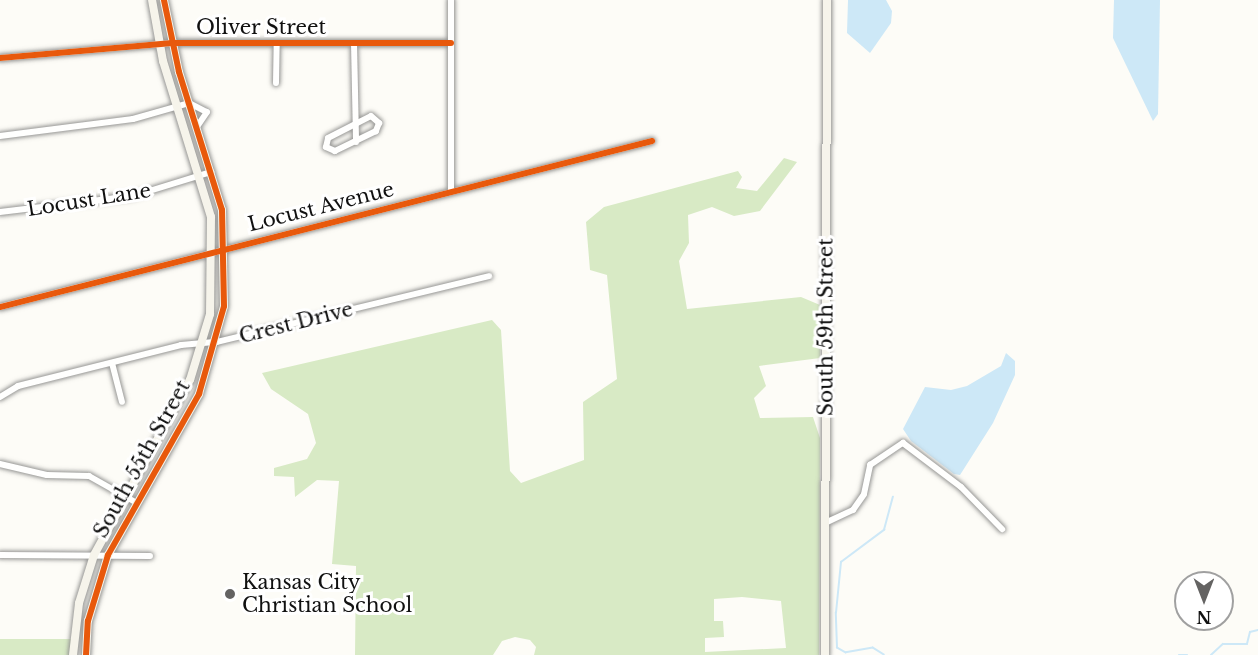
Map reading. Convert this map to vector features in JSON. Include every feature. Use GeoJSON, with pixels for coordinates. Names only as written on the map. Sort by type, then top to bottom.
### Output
{"type":"FeatureCollection","features":[{"type":"Feature","properties":{"kind":"street","name":"South 55th Street"},"geometry":{"type":"LineString","coordinates":[[73,655],[79,603],[94,555],[190,380],[204,343],[214,251],[200,176],[159,44],[152,0]]}},
{"type":"Feature","properties":{"kind":"street","name":"South 55th Street"},"geometry":{"type":"LineString","coordinates":[[86,655],[88,621],[108,555],[199,394],[217,342],[226,248],[211,172],[172,43],[164,0]]}},
{"type":"Feature","properties":{"kind":"street"},"geometry":{"type":"LineString","coordinates":[[451,0],[451,191]]}},
{"type":"Feature","properties":{"kind":"street","name":"South 59th Street"},"geometry":{"type":"LineString","coordinates":[[825,655],[827,0]]}},
{"type":"Feature","properties":{"kind":"street","name":"Oliver Street"},"geometry":{"type":"LineString","coordinates":[[0,57],[172,43],[451,43]]}},
{"type":"Feature","properties":{"kind":"street"},"geometry":{"type":"LineString","coordinates":[[354,43],[356,142]]}},
{"type":"Feature","properties":{"kind":"street"},"geometry":{"type":"LineString","coordinates":[[276,83],[277,44]]}},
{"type":"Feature","properties":{"kind":"street"},"geometry":{"type":"LineString","coordinates":[[0,136],[133,119],[189,103],[207,112],[197,127]]}},
{"type":"Feature","properties":{"kind":"street"},"geometry":{"type":"LineString","coordinates":[[372,116],[379,123],[376,131],[356,142],[330,151],[325,142],[356,124],[372,116]]}},
{"type":"Feature","properties":{"kind":"street","name":"Locust Avenue"},"geometry":{"type":"LineString","coordinates":[[0,307],[652,141]]}},
{"type":"Feature","properties":{"kind":"street","name":"Locust Lane"},"geometry":{"type":"LineString","coordinates":[[0,212],[133,196],[211,172]]}},
{"type":"Feature","properties":{"kind":"street","name":"Crest Drive"},"geometry":{"type":"LineString","coordinates":[[0,397],[18,386],[112,363],[217,342],[489,276]]}},
{"type":"Feature","properties":{"kind":"street"},"geometry":{"type":"LineString","coordinates":[[112,363],[122,402]]}},
{"type":"Feature","properties":{"kind":"street"},"geometry":{"type":"LineString","coordinates":[[825,523],[853,510],[864,494],[870,465],[903,442],[961,487],[1002,529]]}},
{"type":"Feature","properties":{"kind":"street"},"geometry":{"type":"LineString","coordinates":[[0,464],[47,475],[89,477],[137,503]]}},
{"type":"Feature","properties":{"kind":"street"},"geometry":{"type":"LineString","coordinates":[[0,555],[150,556]]}},
{"type":"Feature","properties":{"kind":"green space"},"geometry":{"type":"Polygon","coordinates":[[[784,158],[797,162],[760,211],[734,216],[712,207],[688,215],[689,243],[679,261],[687,309],[801,297],[820,305],[820,358],[759,366],[766,386],[754,398],[760,418],[813,417],[820,438],[819,655],[534,655],[536,647],[530,640],[515,637],[502,641],[493,655],[355,655],[356,566],[332,564],[339,481],[317,480],[295,497],[294,477],[274,476],[274,468],[307,459],[316,443],[308,414],[271,389],[262,373],[492,320],[501,330],[510,471],[521,483],[584,460],[583,402],[617,379],[607,275],[590,270],[586,222],[604,207],[738,171],[742,177],[736,188],[757,191],[784,158]],[[742,597],[714,599],[714,621],[723,621],[724,637],[705,638],[705,652],[786,648],[781,601],[742,597]]]}},
{"type":"Feature","properties":{"kind":"green space"},"geometry":{"type":"Polygon","coordinates":[[[0,639],[72,639],[72,655],[0,655],[0,639]]]}},
{"type":"Feature","properties":{"kind":"water"},"geometry":{"type":"Polygon","coordinates":[[[848,0],[886,0],[892,11],[891,23],[870,53],[847,33],[848,0]]]}},
{"type":"Feature","properties":{"kind":"water"},"geometry":{"type":"Polygon","coordinates":[[[1114,0],[1160,0],[1158,114],[1153,121],[1113,38],[1114,0]]]}},
{"type":"Feature","properties":{"kind":"water"},"geometry":{"type":"Polygon","coordinates":[[[1006,353],[1015,361],[1015,375],[993,423],[960,475],[954,474],[911,441],[903,429],[925,387],[951,390],[967,386],[1001,366],[1006,353]]]}},
{"type":"Feature","properties":{"kind":"waterway"},"geometry":{"type":"LineString","coordinates":[[884,655],[873,648],[846,653],[837,648],[836,613],[841,562],[884,530],[893,497]]}},
{"type":"Feature","properties":{"kind":"waterway"},"geometry":{"type":"LineString","coordinates":[[1211,655],[1223,644],[1247,644],[1250,632],[1258,630]]}},
{"type":"Feature","properties":{"kind":"waterway"},"geometry":{"type":"LineString","coordinates":[[1179,655],[1187,655]]}},
{"type":"Feature","properties":{"kind":"cycle path"},"geometry":{"type":"LineString","coordinates":[[86,655],[88,621],[108,555],[199,394],[224,306],[222,210],[179,72],[164,0]]}},
{"type":"Feature","properties":{"kind":"cycle path"},"geometry":{"type":"LineString","coordinates":[[0,58],[172,43],[451,43]]}},
{"type":"Feature","properties":{"kind":"cycle path"},"geometry":{"type":"LineString","coordinates":[[0,307],[652,141]]}},
{"type":"Feature","properties":{"kind":"place","name":"Kansas City Christian School"},"geometry":{"type":"Point","coordinates":[230,594]}}]}
